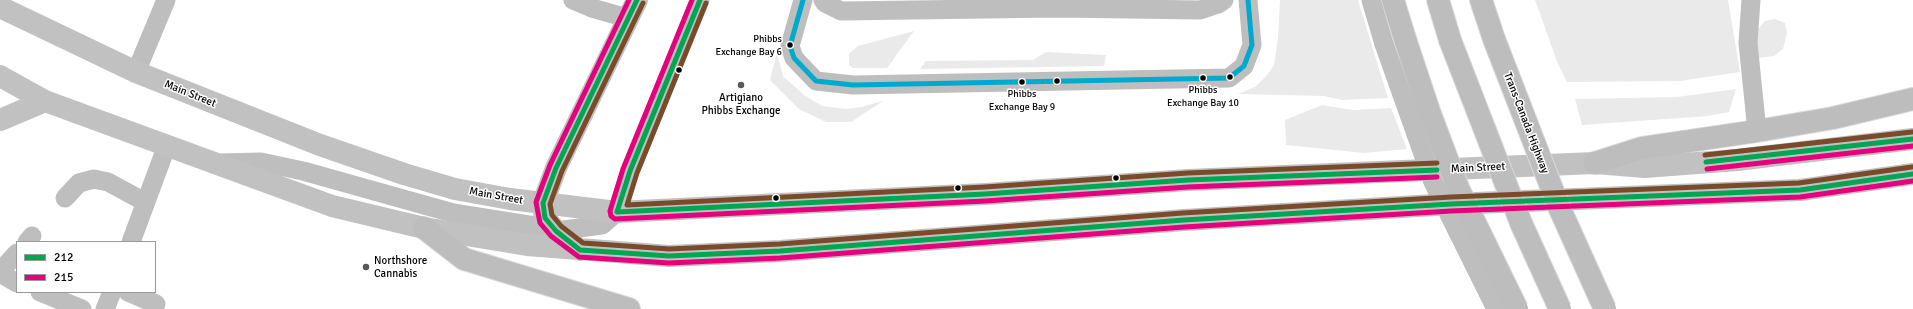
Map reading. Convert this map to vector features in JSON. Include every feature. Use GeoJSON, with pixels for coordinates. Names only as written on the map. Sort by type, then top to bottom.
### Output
{"type":"FeatureCollection","features":[{"type":"Feature","properties":{"kind":"highway"},"geometry":{"type":"LineString","coordinates":[[1394,0],[1406,42],[1430,114],[1458,188],[1517,309]]}},
{"type":"Feature","properties":{"kind":"highway"},"geometry":{"type":"LineString","coordinates":[[1438,0],[1450,40],[1521,224],[1560,309]]}},
{"type":"Feature","properties":{"kind":"highway","name":"Trans-Canada Highway"},"geometry":{"type":"LineString","coordinates":[[1481,0],[1494,39],[1559,207],[1604,309]]}},
{"type":"Feature","properties":{"kind":"highway"},"geometry":{"type":"LineString","coordinates":[[1487,0],[1494,39]]}},
{"type":"Feature","properties":{"kind":"highway"},"geometry":{"type":"LineString","coordinates":[[1595,162],[1642,148],[1756,132],[1834,118],[1913,99]]}},
{"type":"Feature","properties":{"kind":"highway"},"geometry":{"type":"LineString","coordinates":[[424,228],[464,259],[628,309]]}},
{"type":"Feature","properties":{"kind":"main road","name":"Main Street"},"geometry":{"type":"LineString","coordinates":[[0,7],[136,72],[320,145],[404,174],[455,189],[510,199],[618,212],[697,210],[985,194],[1188,180],[1595,162],[1645,167],[1744,159],[1913,139]]}},
{"type":"Feature","properties":{"kind":"main road"},"geometry":{"type":"LineString","coordinates":[[580,250],[556,232],[545,218],[543,203],[556,168],[632,9]]}},
{"type":"Feature","properties":{"kind":"main road"},"geometry":{"type":"LineString","coordinates":[[0,76],[45,101],[332,206],[424,228],[526,245],[668,256],[780,251],[1184,220],[1435,205],[1800,190],[1913,174]]}},
{"type":"Feature","properties":{"kind":"main road"},"geometry":{"type":"LineString","coordinates":[[0,120],[45,101]]}},
{"type":"Feature","properties":{"kind":"lane"},"geometry":{"type":"LineString","coordinates":[[136,72],[166,0]]}},
{"type":"Feature","properties":{"kind":"lane"},"geometry":{"type":"LineString","coordinates":[[573,0],[592,8],[632,9]]}},
{"type":"Feature","properties":{"kind":"lane"},"geometry":{"type":"LineString","coordinates":[[215,163],[261,162],[303,171],[453,213],[535,226],[556,232],[602,224],[618,212],[630,170],[700,0]]}},
{"type":"Feature","properties":{"kind":"lane"},"geometry":{"type":"LineString","coordinates":[[803,0],[790,46],[794,58],[816,81],[853,85],[1229,78],[1244,66],[1252,45],[1248,0]]}},
{"type":"Feature","properties":{"kind":"lane"},"geometry":{"type":"LineString","coordinates":[[823,0],[824,3],[841,11],[1057,8],[1200,10],[1218,4],[1224,0]]}},
{"type":"Feature","properties":{"kind":"lane"},"geometry":{"type":"LineString","coordinates":[[1371,0],[1384,44],[1433,182],[1496,309]]}},
{"type":"Feature","properties":{"kind":"lane"},"geometry":{"type":"LineString","coordinates":[[1751,0],[1748,43],[1756,132]]}},
{"type":"Feature","properties":{"kind":"lane"},"geometry":{"type":"LineString","coordinates":[[131,241],[167,145]]}},
{"type":"Feature","properties":{"kind":"lane"},"geometry":{"type":"LineString","coordinates":[[65,198],[79,183],[94,179],[108,182],[145,202]]}},
{"type":"Feature","properties":{"kind":"lane"},"geometry":{"type":"LineString","coordinates":[[16,253],[5,266],[5,276],[16,282]]}},
{"type":"Feature","properties":{"kind":"lane"},"geometry":{"type":"LineString","coordinates":[[42,293],[82,309]]}},
{"type":"Feature","properties":{"kind":"lane"},"geometry":{"type":"LineString","coordinates":[[105,309],[112,293]]}},
{"type":"Feature","properties":{"kind":"lane"},"geometry":{"type":"LineString","coordinates":[[130,293],[159,307]]}},
{"type":"Feature","properties":{"kind":"shaded area"},"geometry":{"type":"Polygon","coordinates":[[[1280,0],[1358,0],[1388,98],[1342,100],[1324,96],[1238,94],[1255,87],[1267,75],[1274,65],[1278,38],[1280,0]]]}},
{"type":"Feature","properties":{"kind":"shaded area"},"geometry":{"type":"Polygon","coordinates":[[[1535,0],[1728,0],[1740,72],[1680,81],[1567,82],[1558,64],[1535,0]]]}},
{"type":"Feature","properties":{"kind":"shaded area"},"geometry":{"type":"Polygon","coordinates":[[[1775,19],[1785,23],[1787,33],[1783,49],[1774,56],[1759,58],[1755,41],[1758,29],[1765,21],[1775,19]]]}},
{"type":"Feature","properties":{"kind":"shaded area"},"geometry":{"type":"Polygon","coordinates":[[[914,31],[887,68],[853,68],[849,65],[849,54],[858,46],[914,31]]]}},
{"type":"Feature","properties":{"kind":"shaded area"},"geometry":{"type":"Polygon","coordinates":[[[1046,52],[1106,55],[1104,66],[920,69],[926,61],[1033,60],[1046,52]]]}},
{"type":"Feature","properties":{"kind":"shaded area"},"geometry":{"type":"Polygon","coordinates":[[[777,53],[783,76],[804,95],[822,106],[846,109],[861,107],[883,101],[851,122],[826,122],[799,109],[770,80],[777,53]]]}},
{"type":"Feature","properties":{"kind":"shaded area"},"geometry":{"type":"Polygon","coordinates":[[[1736,89],[1729,112],[1708,116],[1582,125],[1575,99],[1677,97],[1736,89]]]}},
{"type":"Feature","properties":{"kind":"shaded area"},"geometry":{"type":"Polygon","coordinates":[[[1322,105],[1353,110],[1391,108],[1407,149],[1364,153],[1286,145],[1285,120],[1322,105]]]}},
{"type":"Feature","properties":{"kind":"transit line","name":"215"},"geometry":{"type":"LineString","coordinates":[[629,0],[550,165],[536,202],[540,223],[551,236],[579,257],[669,263],[780,258],[1184,227],[1451,211],[1800,197],[1913,181]]}},
{"type":"Feature","properties":{"kind":"transit line","name":"212"},"geometry":{"type":"LineString","coordinates":[[637,0],[556,168],[543,203],[545,218],[556,231],[580,250],[669,256],[780,251],[1184,220],[1451,204],[1800,190],[1913,174]]}},
{"type":"Feature","properties":{"kind":"transit line","name":"215"},"geometry":{"type":"LineString","coordinates":[[692,0],[623,169],[610,211],[611,216],[615,219],[985,201],[1188,187],[1437,177]]}},
{"type":"Feature","properties":{"kind":"transit line","name":"212"},"geometry":{"type":"LineString","coordinates":[[700,0],[630,171],[617,212],[985,194],[1188,180],[1437,170]]}},
{"type":"Feature","properties":{"kind":"transit line"},"geometry":{"type":"LineString","coordinates":[[803,0],[790,46],[794,58],[816,81],[853,85],[1229,78],[1244,66],[1252,45],[1248,0]]}},
{"type":"Feature","properties":{"kind":"transit line"},"geometry":{"type":"LineString","coordinates":[[643,3],[562,171],[550,204],[552,215],[561,226],[583,243],[669,249],[780,244],[1183,213],[1451,197],[1799,183],[1912,167]]}},
{"type":"Feature","properties":{"kind":"transit line"},"geometry":{"type":"LineString","coordinates":[[706,3],[637,173],[627,205],[985,187],[1188,173],[1437,163]]}},
{"type":"Feature","properties":{"kind":"transit line"},"geometry":{"type":"LineString","coordinates":[[1705,155],[1912,132]]}},
{"type":"Feature","properties":{"kind":"transit line","name":"212"},"geometry":{"type":"LineString","coordinates":[[1706,162],[1913,139]]}},
{"type":"Feature","properties":{"kind":"transit line","name":"215"},"geometry":{"type":"LineString","coordinates":[[1707,169],[1913,146]]}},
{"type":"Feature","properties":{"kind":"place","name":"Phibbs Exchange Bay 6"},"geometry":{"type":"Point","coordinates":[790,45]}},
{"type":"Feature","properties":{"kind":"place","name":"Phibbs Exchange Bay 10"},"geometry":{"type":"Point","coordinates":[1203,78]}},
{"type":"Feature","properties":{"kind":"place","name":"Phibbs Exchange Bay 9"},"geometry":{"type":"Point","coordinates":[1022,82]}},
{"type":"Feature","properties":{"kind":"place","name":"Artigiano Phibbs Exchange"},"geometry":{"type":"Point","coordinates":[741,85]}},
{"type":"Feature","properties":{"kind":"place","name":"Northshore Cannabis"},"geometry":{"type":"Point","coordinates":[366,267]}}]}
